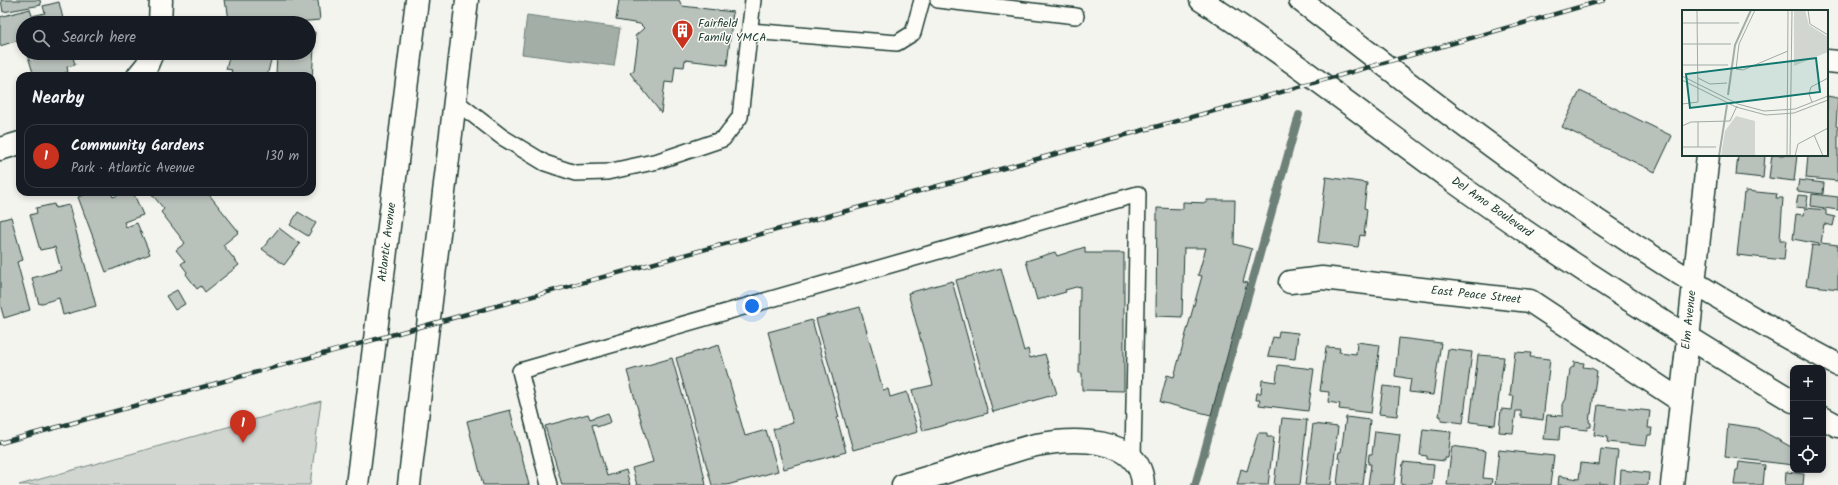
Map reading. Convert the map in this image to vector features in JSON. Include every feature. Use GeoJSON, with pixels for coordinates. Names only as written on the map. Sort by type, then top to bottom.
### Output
{"type":"FeatureCollection","features":[{"type":"Feature","properties":{"kind":"main road"},"geometry":{"type":"LineString","coordinates":[[160,16],[161,0]]}},
{"type":"Feature","properties":{"kind":"main road","name":"Atlantic Avenue"},"geometry":{"type":"LineString","coordinates":[[357,485],[418,0]]}},
{"type":"Feature","properties":{"kind":"main road"},"geometry":{"type":"LineString","coordinates":[[409,485],[467,0]]}},
{"type":"Feature","properties":{"kind":"main road","name":"Del Amo Boulevard"},"geometry":{"type":"LineString","coordinates":[[1201,0],[1255,34],[1451,179],[1571,261],[1687,338],[1790,399]]}},
{"type":"Feature","properties":{"kind":"main road"},"geometry":{"type":"LineString","coordinates":[[1300,0],[1489,143],[1591,216],[1693,283],[1838,365]]}},
{"type":"Feature","properties":{"kind":"main road"},"geometry":{"type":"LineString","coordinates":[[141,72],[149,60]]}},
{"type":"Feature","properties":{"kind":"main road"},"geometry":{"type":"LineString","coordinates":[[1828,61],[1838,62]]}},
{"type":"Feature","properties":{"kind":"main road"},"geometry":{"type":"LineString","coordinates":[[0,149],[16,144]]}},
{"type":"Feature","properties":{"kind":"main road","name":"Elm Avenue"},"geometry":{"type":"LineString","coordinates":[[1672,485],[1708,156]]}},
{"type":"Feature","properties":{"kind":"main road","name":"East Peace Street"},"geometry":{"type":"LineString","coordinates":[[1290,282],[1322,278],[1530,301],[1681,401]]}},
{"type":"Feature","properties":{"kind":"main road"},"geometry":{"type":"LineString","coordinates":[[1826,420],[1838,426]]}},
{"type":"Feature","properties":{"kind":"main road"},"geometry":{"type":"LineString","coordinates":[[904,485],[1035,445],[1075,440],[1107,444],[1131,456],[1141,468],[1143,485]]}},
{"type":"Feature","properties":{"kind":"lane"},"geometry":{"type":"LineString","coordinates":[[454,100],[502,137],[545,163],[575,173],[607,172],[658,161],[723,139],[740,118],[753,0]]}},
{"type":"Feature","properties":{"kind":"lane"},"geometry":{"type":"LineString","coordinates":[[750,31],[897,43],[914,33],[922,0]]}},
{"type":"Feature","properties":{"kind":"lane"},"geometry":{"type":"LineString","coordinates":[[938,0],[1076,16]]}},
{"type":"Feature","properties":{"kind":"lane"},"geometry":{"type":"LineString","coordinates":[[549,485],[520,371],[1138,194],[1131,456]]}},
{"type":"Feature","properties":{"kind":"shaded area"},"geometry":{"type":"Polygon","coordinates":[[[527,15],[620,28],[614,66],[522,54],[527,15]]]}},
{"type":"Feature","properties":{"kind":"shaded area"},"geometry":{"type":"Polygon","coordinates":[[[321,401],[310,485],[19,485],[321,401]]]}},
{"type":"Feature","properties":{"kind":"building"},"geometry":{"type":"Polygon","coordinates":[[[1,0],[40,0],[41,5],[3,12],[1,0]]]}},
{"type":"Feature","properties":{"kind":"building"},"geometry":{"type":"Polygon","coordinates":[[[224,0],[318,0],[320,20],[316,20],[316,16],[228,16],[227,6],[225,6],[224,0]]]}},
{"type":"Feature","properties":{"kind":"building","name":"Fairfield Family YMCA"},"geometry":{"type":"Polygon","coordinates":[[[619,0],[679,0],[682,6],[733,12],[727,65],[685,60],[684,67],[675,66],[673,83],[665,82],[661,113],[630,73],[634,70],[638,40],[635,36],[644,28],[640,24],[616,20],[619,0]]]}},
{"type":"Feature","properties":{"kind":"building"},"geometry":{"type":"Polygon","coordinates":[[[59,2],[62,16],[32,16],[45,13],[43,6],[59,2]]]}},
{"type":"Feature","properties":{"kind":"building"},"geometry":{"type":"Polygon","coordinates":[[[30,9],[32,16],[16,16],[16,41],[0,46],[0,17],[30,9]]]}},
{"type":"Feature","properties":{"kind":"building"},"geometry":{"type":"Polygon","coordinates":[[[29,60],[74,60],[75,65],[67,67],[68,72],[33,72],[29,60]]]}},
{"type":"Feature","properties":{"kind":"building"},"geometry":{"type":"Polygon","coordinates":[[[228,60],[271,60],[268,72],[231,72],[232,70],[226,69],[228,60]]]}},
{"type":"Feature","properties":{"kind":"building"},"geometry":{"type":"Polygon","coordinates":[[[277,60],[313,60],[312,72],[276,72],[277,60]]]}},
{"type":"Feature","properties":{"kind":"building"},"geometry":{"type":"Polygon","coordinates":[[[1580,91],[1672,136],[1655,172],[1562,127],[1580,91]]]}},
{"type":"Feature","properties":{"kind":"building"},"geometry":{"type":"Polygon","coordinates":[[[1828,96],[1838,98],[1836,126],[1838,127],[1838,181],[1806,178],[1808,156],[1828,156],[1828,96]]]}},
{"type":"Feature","properties":{"kind":"building"},"geometry":{"type":"Polygon","coordinates":[[[1738,156],[1765,156],[1763,178],[1736,175],[1738,156]]]}},
{"type":"Feature","properties":{"kind":"building"},"geometry":{"type":"Polygon","coordinates":[[[1772,156],[1797,156],[1794,181],[1769,178],[1772,156]]]}},
{"type":"Feature","properties":{"kind":"building"},"geometry":{"type":"Polygon","coordinates":[[[1326,177],[1367,183],[1364,208],[1367,209],[1364,236],[1360,235],[1358,247],[1318,242],[1326,177]]]}},
{"type":"Feature","properties":{"kind":"building"},"geometry":{"type":"Polygon","coordinates":[[[1799,180],[1824,183],[1823,194],[1797,191],[1799,180]]]}},
{"type":"Feature","properties":{"kind":"building"},"geometry":{"type":"Polygon","coordinates":[[[1746,191],[1777,194],[1776,198],[1783,198],[1780,240],[1786,240],[1784,260],[1737,255],[1744,193],[1746,194],[1746,191]]]}},
{"type":"Feature","properties":{"kind":"building"},"geometry":{"type":"Polygon","coordinates":[[[1812,194],[1838,197],[1838,210],[1811,206],[1812,194]]]}},
{"type":"Feature","properties":{"kind":"building"},"geometry":{"type":"Polygon","coordinates":[[[1798,195],[1808,196],[1806,208],[1826,210],[1826,215],[1835,217],[1833,226],[1824,224],[1821,243],[1838,245],[1838,289],[1806,285],[1812,245],[1819,246],[1819,244],[1793,239],[1796,214],[1804,215],[1805,208],[1796,207],[1798,195]]]}},
{"type":"Feature","properties":{"kind":"building"},"geometry":{"type":"Polygon","coordinates":[[[135,196],[143,215],[124,222],[126,227],[137,223],[150,254],[106,272],[78,197],[135,196]]]}},
{"type":"Feature","properties":{"kind":"building"},"geometry":{"type":"Polygon","coordinates":[[[153,196],[210,196],[239,232],[223,245],[239,265],[205,292],[201,286],[197,289],[181,264],[185,261],[176,250],[185,243],[161,212],[164,209],[153,196]]]}},
{"type":"Feature","properties":{"kind":"building"},"geometry":{"type":"Polygon","coordinates":[[[1207,200],[1235,200],[1234,244],[1252,249],[1243,282],[1247,283],[1211,415],[1160,402],[1167,375],[1174,377],[1202,276],[1198,275],[1206,248],[1184,248],[1182,317],[1156,316],[1157,208],[1183,209],[1183,202],[1207,203],[1207,200]]]}},
{"type":"Feature","properties":{"kind":"building"},"geometry":{"type":"Polygon","coordinates":[[[54,204],[55,208],[69,205],[96,306],[63,315],[59,298],[39,304],[32,278],[61,270],[55,247],[40,250],[30,215],[37,213],[36,208],[54,204]]]}},
{"type":"Feature","properties":{"kind":"building"},"geometry":{"type":"Polygon","coordinates":[[[298,212],[316,223],[308,236],[290,225],[298,212]]]}},
{"type":"Feature","properties":{"kind":"building"},"geometry":{"type":"Polygon","coordinates":[[[11,217],[23,260],[17,262],[30,310],[4,318],[0,304],[0,220],[11,217]]]}},
{"type":"Feature","properties":{"kind":"building"},"geometry":{"type":"Polygon","coordinates":[[[279,228],[300,244],[284,265],[262,249],[279,228]]]}},
{"type":"Feature","properties":{"kind":"building"},"geometry":{"type":"Polygon","coordinates":[[[1085,247],[1085,253],[1124,253],[1124,391],[1082,390],[1082,373],[1079,373],[1080,286],[1065,290],[1066,292],[1037,300],[1026,261],[1055,252],[1057,256],[1085,247]]]}},
{"type":"Feature","properties":{"kind":"building"},"geometry":{"type":"Polygon","coordinates":[[[1001,268],[1024,351],[1028,349],[1030,358],[1045,354],[1057,394],[993,412],[956,280],[1001,268]]]}},
{"type":"Feature","properties":{"kind":"building"},"geometry":{"type":"Polygon","coordinates":[[[952,281],[988,413],[923,431],[912,390],[933,385],[908,293],[952,281]]]}},
{"type":"Feature","properties":{"kind":"building"},"geometry":{"type":"Polygon","coordinates":[[[177,290],[185,304],[175,310],[166,296],[177,290]]]}},
{"type":"Feature","properties":{"kind":"building"},"geometry":{"type":"Polygon","coordinates":[[[860,307],[883,390],[888,389],[890,397],[907,392],[918,432],[853,450],[816,319],[860,307]]]}},
{"type":"Feature","properties":{"kind":"building"},"geometry":{"type":"Polygon","coordinates":[[[812,320],[839,417],[837,418],[846,452],[784,469],[773,429],[793,423],[768,332],[812,320]]]}},
{"type":"Feature","properties":{"kind":"building"},"geometry":{"type":"Polygon","coordinates":[[[1279,331],[1298,333],[1295,359],[1268,356],[1273,337],[1278,338],[1279,331]]]}},
{"type":"Feature","properties":{"kind":"building"},"geometry":{"type":"Polygon","coordinates":[[[1399,338],[1441,343],[1433,395],[1409,392],[1411,379],[1395,376],[1399,338]]]}},
{"type":"Feature","properties":{"kind":"building"},"geometry":{"type":"Polygon","coordinates":[[[1357,342],[1380,345],[1371,413],[1339,409],[1340,404],[1328,402],[1329,392],[1320,391],[1326,347],[1340,348],[1339,352],[1356,354],[1357,342]]]}},
{"type":"Feature","properties":{"kind":"building"},"geometry":{"type":"Polygon","coordinates":[[[719,345],[745,436],[766,430],[778,471],[727,485],[712,485],[676,358],[719,345]]]}},
{"type":"Feature","properties":{"kind":"building"},"geometry":{"type":"Polygon","coordinates":[[[1448,349],[1472,352],[1463,423],[1441,420],[1441,416],[1439,416],[1448,349]]]}},
{"type":"Feature","properties":{"kind":"building"},"geometry":{"type":"Polygon","coordinates":[[[1515,352],[1531,353],[1530,357],[1550,359],[1543,420],[1521,417],[1521,411],[1516,411],[1513,433],[1499,432],[1501,409],[1512,410],[1514,396],[1510,396],[1515,352]]]}},
{"type":"Feature","properties":{"kind":"building"},"geometry":{"type":"Polygon","coordinates":[[[1478,355],[1504,357],[1495,425],[1470,422],[1478,355]]]}},
{"type":"Feature","properties":{"kind":"building"},"geometry":{"type":"Polygon","coordinates":[[[672,358],[700,457],[706,485],[637,485],[632,468],[653,462],[627,371],[672,358]]]}},
{"type":"Feature","properties":{"kind":"building"},"geometry":{"type":"Polygon","coordinates":[[[1574,362],[1584,363],[1583,367],[1591,368],[1597,371],[1589,422],[1591,423],[1591,427],[1588,427],[1587,430],[1560,427],[1559,440],[1544,439],[1547,415],[1563,416],[1563,404],[1566,399],[1570,369],[1574,366],[1574,362]]]}},
{"type":"Feature","properties":{"kind":"building"},"geometry":{"type":"Polygon","coordinates":[[[1278,365],[1314,369],[1308,411],[1259,405],[1260,400],[1256,400],[1257,393],[1261,393],[1262,380],[1276,382],[1278,365]]]}},
{"type":"Feature","properties":{"kind":"building"},"geometry":{"type":"Polygon","coordinates":[[[1383,386],[1400,388],[1397,416],[1379,414],[1383,386]]]}},
{"type":"Feature","properties":{"kind":"building"},"geometry":{"type":"Polygon","coordinates":[[[1598,405],[1650,411],[1648,428],[1652,428],[1651,435],[1648,435],[1646,446],[1607,442],[1608,437],[1594,435],[1598,405]]]}},
{"type":"Feature","properties":{"kind":"building"},"geometry":{"type":"Polygon","coordinates":[[[510,410],[529,485],[483,485],[467,421],[510,410]]]}},
{"type":"Feature","properties":{"kind":"building"},"geometry":{"type":"Polygon","coordinates":[[[608,413],[611,422],[597,427],[596,424],[592,425],[607,476],[626,470],[630,485],[562,485],[545,426],[588,414],[590,419],[608,413]]]}},
{"type":"Feature","properties":{"kind":"building"},"geometry":{"type":"Polygon","coordinates":[[[1346,417],[1370,420],[1363,485],[1337,485],[1340,458],[1338,458],[1339,452],[1341,452],[1346,417]]]}},
{"type":"Feature","properties":{"kind":"building"},"geometry":{"type":"Polygon","coordinates":[[[1282,418],[1307,420],[1300,485],[1274,485],[1282,418]]]}},
{"type":"Feature","properties":{"kind":"building"},"geometry":{"type":"Polygon","coordinates":[[[1313,424],[1338,427],[1331,485],[1305,485],[1313,424]]]}},
{"type":"Feature","properties":{"kind":"building"},"geometry":{"type":"Polygon","coordinates":[[[1728,424],[1757,428],[1790,446],[1790,465],[1725,457],[1728,424]]]}},
{"type":"Feature","properties":{"kind":"building"},"geometry":{"type":"Polygon","coordinates":[[[1423,429],[1451,432],[1448,458],[1445,458],[1445,461],[1427,459],[1427,456],[1420,455],[1423,429]]]}},
{"type":"Feature","properties":{"kind":"building"},"geometry":{"type":"Polygon","coordinates":[[[1375,431],[1400,434],[1394,485],[1368,485],[1371,464],[1368,464],[1369,454],[1372,454],[1375,431]]]}},
{"type":"Feature","properties":{"kind":"building"},"geometry":{"type":"Polygon","coordinates":[[[1258,433],[1267,433],[1267,437],[1274,437],[1268,485],[1237,485],[1241,469],[1247,471],[1258,433]]]}},
{"type":"Feature","properties":{"kind":"building"},"geometry":{"type":"Polygon","coordinates":[[[1452,446],[1486,451],[1483,478],[1492,479],[1491,485],[1447,485],[1452,446]]]}},
{"type":"Feature","properties":{"kind":"building"},"geometry":{"type":"Polygon","coordinates":[[[1601,449],[1618,451],[1614,485],[1599,483],[1599,485],[1558,485],[1559,476],[1579,479],[1581,463],[1599,465],[1601,449]]]}},
{"type":"Feature","properties":{"kind":"building"},"geometry":{"type":"Polygon","coordinates":[[[1499,450],[1554,456],[1550,485],[1495,485],[1499,450]]]}},
{"type":"Feature","properties":{"kind":"building"},"geometry":{"type":"Polygon","coordinates":[[[1403,462],[1434,465],[1432,485],[1401,485],[1403,462]]]}},
{"type":"Feature","properties":{"kind":"building"},"geometry":{"type":"Polygon","coordinates":[[[1739,462],[1765,465],[1763,485],[1734,485],[1736,470],[1738,470],[1739,462]]]}},
{"type":"Feature","properties":{"kind":"building"},"geometry":{"type":"Polygon","coordinates":[[[1621,470],[1649,473],[1648,485],[1620,485],[1621,470]]]}},
{"type":"Feature","properties":{"kind":"building"},"geometry":{"type":"Polygon","coordinates":[[[1786,472],[1804,474],[1803,485],[1785,485],[1786,472]]]}},
{"type":"Feature","properties":{"kind":"waterway"},"geometry":{"type":"LineString","coordinates":[[1195,485],[1299,115]]}},
{"type":"Feature","properties":{"kind":"railway"},"geometry":{"type":"LineString","coordinates":[[0,443],[467,314],[1243,103],[1604,0]]}},
{"type":"Feature","properties":{"kind":"place","name":"Fairfield Family YMCA"},"geometry":{"type":"Point","coordinates":[683,50]}},
{"type":"Feature","properties":{"kind":"place","name":"Community Gardens"},"geometry":{"type":"Point","coordinates":[243,443]}}]}
